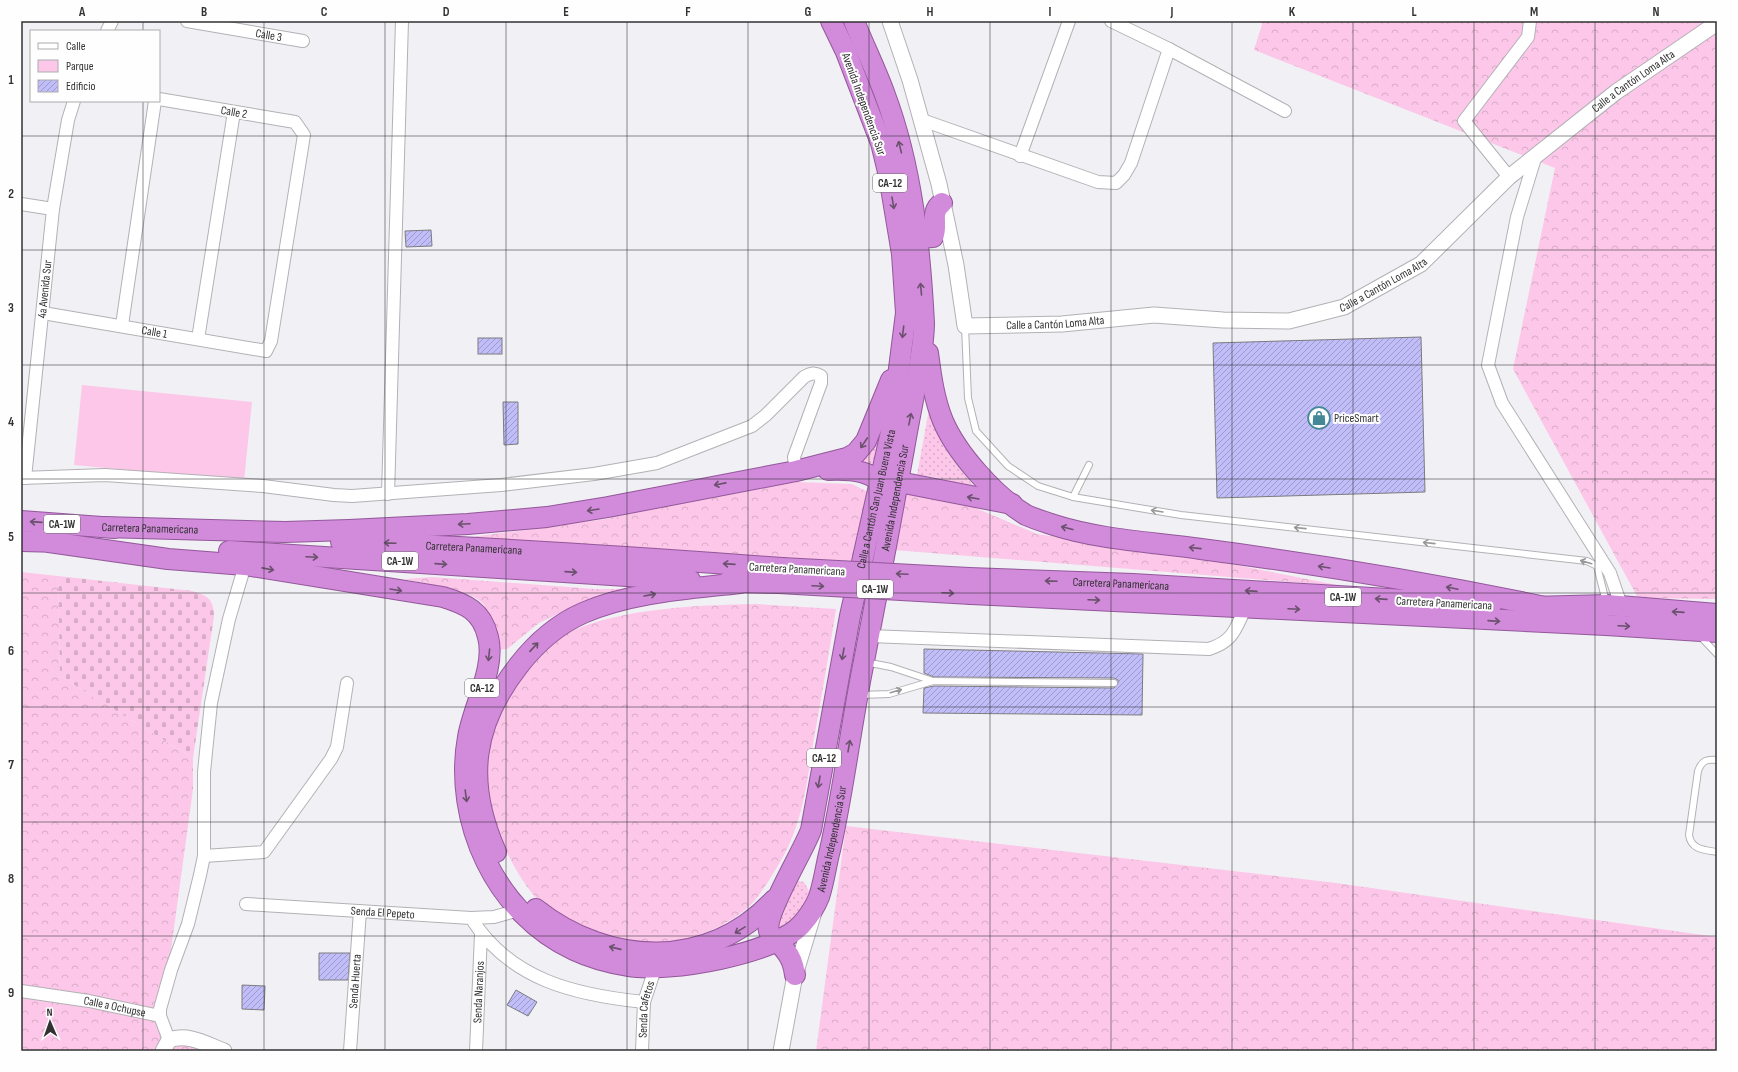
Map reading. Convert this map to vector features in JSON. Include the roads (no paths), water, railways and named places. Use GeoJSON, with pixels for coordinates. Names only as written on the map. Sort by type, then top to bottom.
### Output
{"type":"FeatureCollection","features":[{"type":"Feature","properties":{"kind":"highway","name":"Avenida Independencia Sur"},"geometry":{"type":"LineString","coordinates":[[830,21],[846,52],[881,144],[889,176],[903,261],[906,312],[901,355]]}},
{"type":"Feature","properties":{"kind":"highway","name":"Avenida Independencia Sur"},"geometry":{"type":"LineString","coordinates":[[820,892],[837,819],[869,636],[887,492],[912,411],[924,328],[917,238],[906,169],[886,96],[854,21]]}},
{"type":"Feature","properties":{"kind":"highway"},"geometry":{"type":"LineString","coordinates":[[917,238],[933,237],[936,232],[935,211],[942,203]]}},
{"type":"Feature","properties":{"kind":"highway"},"geometry":{"type":"LineString","coordinates":[[924,328],[932,384],[943,421],[951,437],[974,468],[987,482],[1028,516],[1084,532],[1136,542],[1201,549],[1433,584],[1545,607]]}},
{"type":"Feature","properties":{"kind":"highway"},"geometry":{"type":"LineString","coordinates":[[103,527],[285,532],[468,524],[547,516],[608,507],[796,471],[839,461],[856,452],[866,441],[901,355]]}},
{"type":"Feature","properties":{"kind":"highway","name":"Calle a Cantón San Juan Buena Vista"},"geometry":{"type":"LineString","coordinates":[[779,894],[805,846],[811,830],[850,616],[887,492],[894,410],[901,355]]}},
{"type":"Feature","properties":{"kind":"highway"},"geometry":{"type":"LineString","coordinates":[[759,477],[845,469],[861,471],[887,492],[904,483],[1012,504]]}},
{"type":"Feature","properties":{"kind":"highway","name":"Carretera Panamericana"},"geometry":{"type":"LineString","coordinates":[[21,521],[301,540],[437,545],[590,554],[781,576],[970,586],[1246,607],[1717,632]]}},
{"type":"Feature","properties":{"kind":"highway","name":"Carretera Panamericana"},"geometry":{"type":"LineString","coordinates":[[21,541],[224,550],[740,583],[781,576]]}},
{"type":"Feature","properties":{"kind":"highway","name":"CA-12"},"geometry":{"type":"LineString","coordinates":[[49,542],[168,559],[245,565],[443,597],[464,604],[474,611],[483,623],[488,636],[490,648],[488,666],[468,735],[465,766],[464,786],[473,832],[496,880],[519,910],[534,924],[558,942],[576,951],[630,966],[655,969],[710,961],[754,949],[788,937],[811,913],[820,892]]}},
{"type":"Feature","properties":{"kind":"highway","name":"CA-12"},"geometry":{"type":"LineString","coordinates":[[740,583],[635,597],[584,613],[554,628],[528,654],[508,679],[496,698],[482,729],[478,751],[478,779],[487,829],[500,862],[511,880],[536,909],[581,938],[615,948],[637,952],[660,953],[703,946],[719,941],[748,925],[779,894]]}},
{"type":"Feature","properties":{"kind":"highway","name":"Carretera Panamericana"},"geometry":{"type":"LineString","coordinates":[[970,586],[1133,584],[1445,604],[1545,607],[1614,606],[1717,614]]}},
{"type":"Feature","properties":{"kind":"highway"},"geometry":{"type":"LineString","coordinates":[[790,874],[798,872],[806,874],[814,879],[820,892]]}},
{"type":"Feature","properties":{"kind":"highway"},"geometry":{"type":"LineString","coordinates":[[779,894],[768,923],[772,937],[790,956],[795,975]]}},
{"type":"Feature","properties":{"kind":"highway"},"geometry":{"type":"LineString","coordinates":[[754,949],[779,952],[790,956]]}},
{"type":"Feature","properties":{"kind":"street"},"geometry":{"type":"LineString","coordinates":[[108,30],[112,21]]}},
{"type":"Feature","properties":{"kind":"street","name":"Calle 3"},"geometry":{"type":"LineString","coordinates":[[188,21],[303,41]]}},
{"type":"Feature","properties":{"kind":"street"},"geometry":{"type":"LineString","coordinates":[[388,494],[402,21]]}},
{"type":"Feature","properties":{"kind":"street"},"geometry":{"type":"LineString","coordinates":[[890,21],[922,120],[939,184],[956,264],[965,326]]}},
{"type":"Feature","properties":{"kind":"street"},"geometry":{"type":"LineString","coordinates":[[1020,156],[1069,21]]}},
{"type":"Feature","properties":{"kind":"street"},"geometry":{"type":"LineString","coordinates":[[1111,21],[1169,49],[1285,112]]}},
{"type":"Feature","properties":{"kind":"street"},"geometry":{"type":"LineString","coordinates":[[1509,177],[1464,121],[1528,37],[1530,21]]}},
{"type":"Feature","properties":{"kind":"street","name":"Calle a Cantón Loma Alta"},"geometry":{"type":"LineString","coordinates":[[965,326],[1062,324],[1154,315],[1223,320],[1289,321],[1344,307],[1421,264],[1509,177],[1536,155],[1616,92],[1717,23]]}},
{"type":"Feature","properties":{"kind":"street"},"geometry":{"type":"LineString","coordinates":[[922,120],[1020,156],[1098,182],[1116,183],[1124,175],[1131,163],[1169,49]]}},
{"type":"Feature","properties":{"kind":"street","name":"Calle 2"},"geometry":{"type":"LineString","coordinates":[[160,99],[295,122],[304,135],[271,341],[266,351]]}},
{"type":"Feature","properties":{"kind":"street","name":"4a Avenida Sur"},"geometry":{"type":"LineString","coordinates":[[23,478],[54,209],[68,120],[74,102]]}},
{"type":"Feature","properties":{"kind":"street"},"geometry":{"type":"LineString","coordinates":[[122,326],[155,102]]}},
{"type":"Feature","properties":{"kind":"street"},"geometry":{"type":"LineString","coordinates":[[198,339],[234,112]]}},
{"type":"Feature","properties":{"kind":"street"},"geometry":{"type":"LineString","coordinates":[[1536,155],[1517,218],[1488,365],[1502,403],[1610,573],[1614,606]]}},
{"type":"Feature","properties":{"kind":"street"},"geometry":{"type":"LineString","coordinates":[[21,204],[54,209]]}},
{"type":"Feature","properties":{"kind":"street","name":"Calle 1"},"geometry":{"type":"LineString","coordinates":[[43,313],[266,351]]}},
{"type":"Feature","properties":{"kind":"street"},"geometry":{"type":"LineString","coordinates":[[23,478],[105,475],[263,486],[334,495],[388,494],[533,482],[594,474],[657,463],[752,426],[766,415],[804,377],[817,373],[822,376],[821,383],[794,457],[796,471]]}},
{"type":"Feature","properties":{"kind":"street"},"geometry":{"type":"LineString","coordinates":[[224,1051],[189,1038],[181,1037],[166,1045],[160,1016],[162,1001],[171,970],[188,924],[204,856],[204,772],[208,724],[229,619],[245,565]]}},
{"type":"Feature","properties":{"kind":"street"},"geometry":{"type":"LineString","coordinates":[[869,636],[1209,649],[1223,644],[1234,633],[1246,607]]}},
{"type":"Feature","properties":{"kind":"street"},"geometry":{"type":"LineString","coordinates":[[204,856],[264,852],[331,759],[337,747],[347,683]]}},
{"type":"Feature","properties":{"kind":"street","name":"Avenida Independencia Sur"},"geometry":{"type":"LineString","coordinates":[[795,975],[820,892]]}},
{"type":"Feature","properties":{"kind":"street","name":"Senda El Pepeto"},"geometry":{"type":"LineString","coordinates":[[246,904],[471,918],[494,917],[519,910]]}},
{"type":"Feature","properties":{"kind":"street","name":"Senda Huerta"},"geometry":{"type":"LineString","coordinates":[[350,1051],[360,911]]}},
{"type":"Feature","properties":{"kind":"street"},"geometry":{"type":"LineString","coordinates":[[471,918],[481,934],[507,959],[546,980],[583,992],[614,999],[644,1002]]}},
{"type":"Feature","properties":{"kind":"street","name":"Senda Naranjos"},"geometry":{"type":"LineString","coordinates":[[476,1051],[481,934]]}},
{"type":"Feature","properties":{"kind":"street","name":"Senda Cafetos"},"geometry":{"type":"LineString","coordinates":[[642,1051],[644,1002],[655,969]]}},
{"type":"Feature","properties":{"kind":"street"},"geometry":{"type":"LineString","coordinates":[[781,1051],[795,975]]}},
{"type":"Feature","properties":{"kind":"street","name":"Calle a Ochupse"},"geometry":{"type":"LineString","coordinates":[[21,991],[89,1001],[160,1016]]}},
{"type":"Feature","properties":{"kind":"lane"},"geometry":{"type":"LineString","coordinates":[[965,326],[968,398],[976,431],[1008,466],[1038,486],[1073,498],[1181,515],[1587,561],[1597,566],[1614,606]]}},
{"type":"Feature","properties":{"kind":"lane"},"geometry":{"type":"LineString","coordinates":[[1073,498],[1089,465]]}},
{"type":"Feature","properties":{"kind":"lane"},"geometry":{"type":"LineString","coordinates":[[1695,630],[1717,654]]}},
{"type":"Feature","properties":{"kind":"lane"},"geometry":{"type":"LineString","coordinates":[[864,662],[891,667],[933,681]]}},
{"type":"Feature","properties":{"kind":"lane"},"geometry":{"type":"LineString","coordinates":[[858,695],[889,694],[933,681],[1114,683]]}},
{"type":"Feature","properties":{"kind":"lane"},"geometry":{"type":"LineString","coordinates":[[1717,760],[1706,760],[1702,762],[1698,771],[1689,835],[1693,845],[1698,849],[1717,852]]}},
{"type":"Feature","properties":{"kind":"place","name":"PriceSmart"},"geometry":{"type":"Point","coordinates":[1319,418]}}]}
